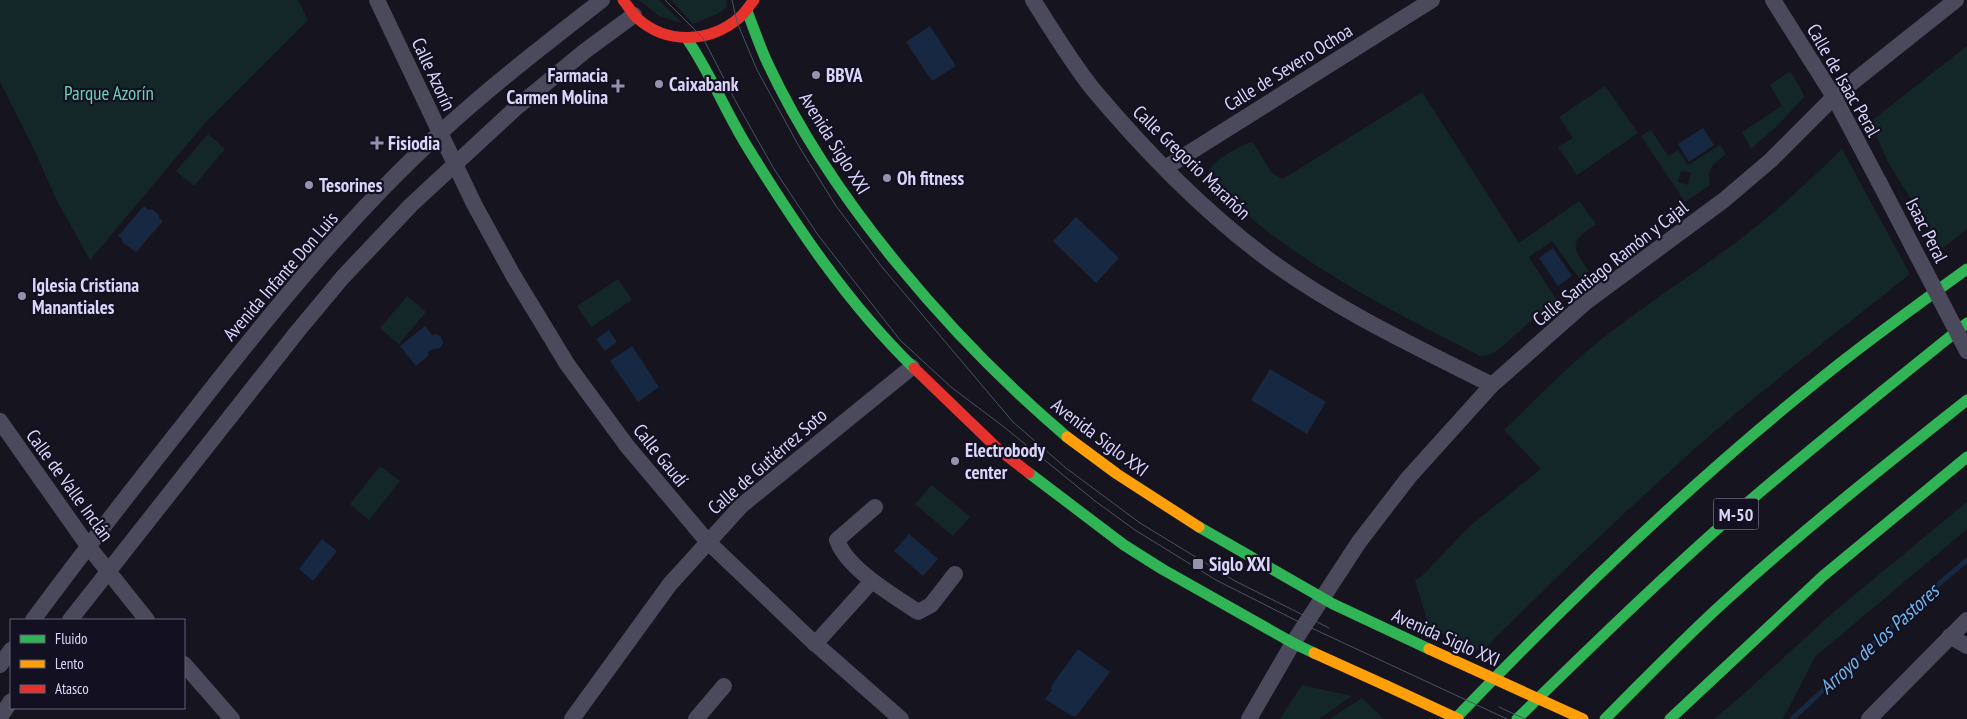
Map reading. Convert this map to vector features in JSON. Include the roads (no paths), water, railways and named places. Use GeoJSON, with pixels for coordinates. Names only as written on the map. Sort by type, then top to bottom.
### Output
{"type":"FeatureCollection","features":[{"type":"Feature","properties":{"kind":"main road"},"geometry":{"type":"LineString","coordinates":[[623,0],[634,15],[649,28],[667,36],[687,39],[703,38],[721,32],[737,22],[754,0]]}},
{"type":"Feature","properties":{"kind":"main road","name":"Avenida Siglo XXI"},"geometry":{"type":"LineString","coordinates":[[747,11],[768,65],[829,172],[877,238],[928,300],[979,356],[1047,420],[1092,455],[1209,534],[1361,618],[1583,719]]}},
{"type":"Feature","properties":{"kind":"main road"},"geometry":{"type":"LineString","coordinates":[[687,39],[702,61],[747,147],[815,250],[853,302],[884,339],[998,449],[1116,540],[1192,586],[1293,644],[1457,719],[1541,630],[1634,542],[1798,397],[1964,265]]}},
{"type":"Feature","properties":{"kind":"main road","name":"M-50"},"geometry":{"type":"LineString","coordinates":[[1517,719],[1647,592],[1749,502],[1851,415],[1967,323]]}},
{"type":"Feature","properties":{"kind":"main road"},"geometry":{"type":"LineString","coordinates":[[1605,719],[1700,624],[1797,539],[1967,400]]}},
{"type":"Feature","properties":{"kind":"main road"},"geometry":{"type":"LineString","coordinates":[[1670,719],[1824,576],[1967,457]]}},
{"type":"Feature","properties":{"kind":"main road"},"geometry":{"type":"LineString","coordinates":[[1740,653],[1803,611]]}},
{"type":"Feature","properties":{"kind":"street","name":"Calle Azorín"},"geometry":{"type":"LineString","coordinates":[[377,0],[456,164]]}},
{"type":"Feature","properties":{"kind":"street","name":"Avenida Infante Don Luis"},"geometry":{"type":"LineString","coordinates":[[34,619],[88,546],[279,304],[360,214],[440,133],[502,79],[602,0]]}},
{"type":"Feature","properties":{"kind":"street","name":"Calle Gregorio Marañón"},"geometry":{"type":"LineString","coordinates":[[1033,0],[1092,87],[1165,168],[1200,203],[1238,235],[1265,257],[1365,321],[1492,385]]}},
{"type":"Feature","properties":{"kind":"street","name":"Calle de Severo Ochoa"},"geometry":{"type":"LineString","coordinates":[[1165,168],[1432,0]]}},
{"type":"Feature","properties":{"kind":"street","name":"Calle de Isaac Peral"},"geometry":{"type":"LineString","coordinates":[[1774,0],[1834,97],[1879,182]]}},
{"type":"Feature","properties":{"kind":"street","name":"Calle Santiago Ramón y Cajal"},"geometry":{"type":"LineString","coordinates":[[1249,719],[1347,558],[1410,477],[1492,385],[1586,302],[1724,200],[1771,160],[1834,97],[1956,0]]}},
{"type":"Feature","properties":{"kind":"street"},"geometry":{"type":"LineString","coordinates":[[71,619],[257,382],[342,278],[411,205],[517,107],[585,51],[634,15]]}},
{"type":"Feature","properties":{"kind":"street","name":"Calle Gaudí"},"geometry":{"type":"LineString","coordinates":[[456,164],[474,204],[513,275],[568,364],[627,446],[708,541],[815,644],[901,719]]}},
{"type":"Feature","properties":{"kind":"street","name":"Isaac Peral"},"geometry":{"type":"LineString","coordinates":[[1879,182],[1967,351]]}},
{"type":"Feature","properties":{"kind":"street","name":"Calle de Gutiérrez Soto"},"geometry":{"type":"LineString","coordinates":[[572,719],[670,584],[741,506],[912,367]]}},
{"type":"Feature","properties":{"kind":"street","name":"Calle de Valle Inclán"},"geometry":{"type":"LineString","coordinates":[[0,422],[88,546],[146,619]]}},
{"type":"Feature","properties":{"kind":"street"},"geometry":{"type":"LineString","coordinates":[[875,507],[838,540],[840,548],[872,581],[918,612],[931,605],[955,574]]}},
{"type":"Feature","properties":{"kind":"street"},"geometry":{"type":"LineString","coordinates":[[815,644],[872,581]]}},
{"type":"Feature","properties":{"kind":"street"},"geometry":{"type":"LineString","coordinates":[[1869,719],[1967,620]]}},
{"type":"Feature","properties":{"kind":"street"},"geometry":{"type":"LineString","coordinates":[[1950,636],[1967,646]]}},
{"type":"Feature","properties":{"kind":"street"},"geometry":{"type":"LineString","coordinates":[[0,665],[10,651]]}},
{"type":"Feature","properties":{"kind":"street"},"geometry":{"type":"LineString","coordinates":[[185,665],[232,719]]}},
{"type":"Feature","properties":{"kind":"street"},"geometry":{"type":"LineString","coordinates":[[696,719],[724,686]]}},
{"type":"Feature","properties":{"kind":"street"},"geometry":{"type":"LineString","coordinates":[[0,717],[10,703]]}},
{"type":"Feature","properties":{"kind":"water"},"geometry":{"type":"Polygon","coordinates":[[[930,26],[956,66],[932,81],[906,42],[930,26]]]}},
{"type":"Feature","properties":{"kind":"water"},"geometry":{"type":"Polygon","coordinates":[[[1703,128],[1714,145],[1689,162],[1678,144],[1703,128]]]}},
{"type":"Feature","properties":{"kind":"water"},"geometry":{"type":"Polygon","coordinates":[[[144,206],[148,210],[152,209],[163,221],[136,252],[122,242],[122,239],[118,236],[144,206]]]}},
{"type":"Feature","properties":{"kind":"water"},"geometry":{"type":"Polygon","coordinates":[[[1076,217],[1119,258],[1096,283],[1053,241],[1076,217]]]}},
{"type":"Feature","properties":{"kind":"water"},"geometry":{"type":"Polygon","coordinates":[[[1553,248],[1572,276],[1558,286],[1539,258],[1553,248]]]}},
{"type":"Feature","properties":{"kind":"water"},"geometry":{"type":"Polygon","coordinates":[[[425,326],[432,335],[437,334],[441,337],[443,343],[440,348],[428,352],[428,356],[416,366],[400,346],[425,326]]]}},
{"type":"Feature","properties":{"kind":"water"},"geometry":{"type":"Polygon","coordinates":[[[609,330],[617,342],[605,351],[596,339],[609,330]]]}},
{"type":"Feature","properties":{"kind":"water"},"geometry":{"type":"Polygon","coordinates":[[[632,346],[659,387],[638,402],[610,361],[632,346]]]}},
{"type":"Feature","properties":{"kind":"water"},"geometry":{"type":"Polygon","coordinates":[[[1270,369],[1326,402],[1307,434],[1251,400],[1270,369]]]}},
{"type":"Feature","properties":{"kind":"water"},"geometry":{"type":"Polygon","coordinates":[[[909,534],[938,559],[923,576],[894,551],[909,534]]]}},
{"type":"Feature","properties":{"kind":"water"},"geometry":{"type":"Polygon","coordinates":[[[322,539],[337,551],[313,581],[299,569],[322,539]]]}},
{"type":"Feature","properties":{"kind":"water"},"geometry":{"type":"Polygon","coordinates":[[[1078,649],[1110,672],[1076,716],[1072,716],[1045,699],[1052,690],[1050,688],[1078,649]]]}},
{"type":"Feature","properties":{"kind":"waterway","name":"Arroyo de los Pastores"},"geometry":{"type":"LineString","coordinates":[[1792,719],[1921,599],[1967,560]]}},
{"type":"Feature","properties":{"kind":"tram line"},"geometry":{"type":"LineString","coordinates":[[665,0],[703,38],[774,169],[818,235],[900,340],[951,387],[1004,427],[1095,501],[1135,530],[1216,580],[1305,625],[1507,719]]}},
{"type":"Feature","properties":{"kind":"tram line"},"geometry":{"type":"LineString","coordinates":[[732,0],[737,22],[757,70],[800,148],[836,206],[882,267],[1013,422],[1066,468],[1140,523],[1235,581],[1329,628]]}},
{"type":"Feature","properties":{"kind":"tram line"},"geometry":{"type":"LineString","coordinates":[[1499,707],[1525,719]]}},
{"type":"Feature","properties":{"kind":"place","name":"BBVA"},"geometry":{"type":"Point","coordinates":[816,75]}},
{"type":"Feature","properties":{"kind":"place","name":"Caixabank"},"geometry":{"type":"Point","coordinates":[659,84]}},
{"type":"Feature","properties":{"kind":"place","name":"Farmacia Carmen Molina"},"geometry":{"type":"Point","coordinates":[618,86]}},
{"type":"Feature","properties":{"kind":"place","name":"Fisiodia"},"geometry":{"type":"Point","coordinates":[377,143]}},
{"type":"Feature","properties":{"kind":"place","name":"Oh fitness"},"geometry":{"type":"Point","coordinates":[887,178]}},
{"type":"Feature","properties":{"kind":"place","name":"Tesorines"},"geometry":{"type":"Point","coordinates":[309,185]}},
{"type":"Feature","properties":{"kind":"place","name":"Iglesia Cristiana Manantiales"},"geometry":{"type":"Point","coordinates":[22,296]}},
{"type":"Feature","properties":{"kind":"place","name":"Electrobody center"},"geometry":{"type":"Point","coordinates":[955,461]}},
{"type":"Feature","properties":{"kind":"place","name":"Siglo XXI"},"geometry":{"type":"Point","coordinates":[1198,564]}},
{"type":"Feature","properties":{"kind":"park label","name":"Parque Azorín"},"geometry":{"type":"Point","coordinates":[109,93]}}]}
